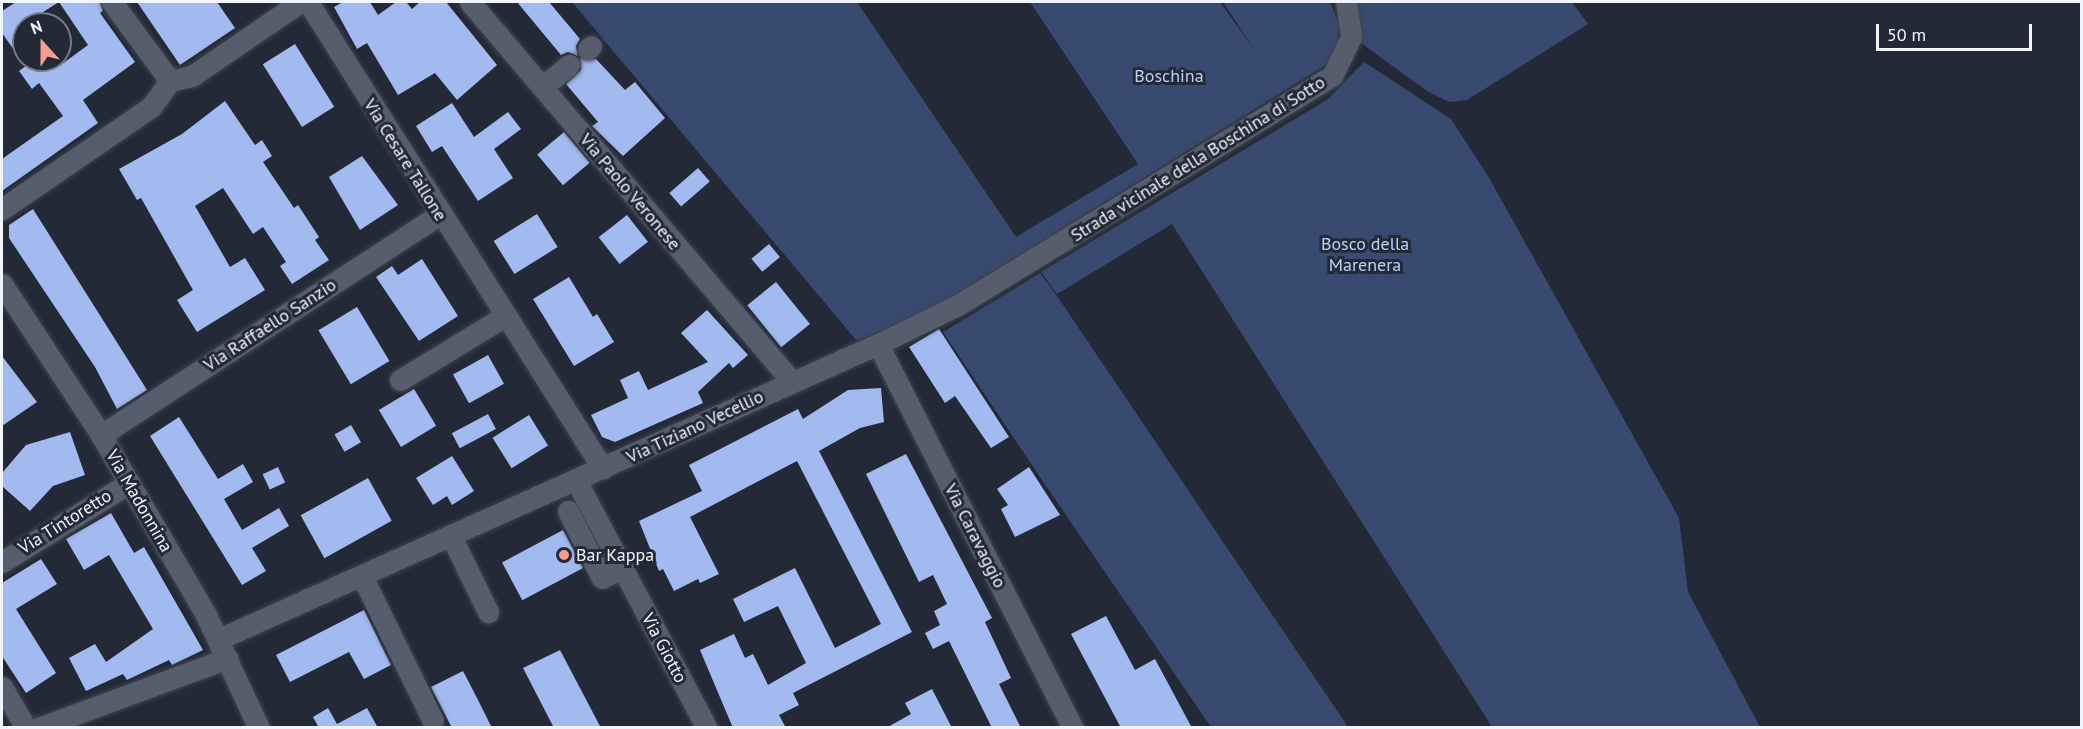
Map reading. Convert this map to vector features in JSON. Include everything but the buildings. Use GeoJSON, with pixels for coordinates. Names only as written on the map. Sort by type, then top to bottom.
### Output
{"type":"FeatureCollection","features":[{"type":"Feature","properties":{"kind":"street"},"geometry":{"type":"LineString","coordinates":[[112,2],[170,81]]}},
{"type":"Feature","properties":{"kind":"street"},"geometry":{"type":"LineString","coordinates":[[2,209],[151,107],[170,81],[192,76],[300,2]]}},
{"type":"Feature","properties":{"kind":"street","name":"Via Cesare Tallone"},"geometry":{"type":"LineString","coordinates":[[308,2],[439,215],[603,469]]}},
{"type":"Feature","properties":{"kind":"street","name":"Via Paolo Veronese"},"geometry":{"type":"LineString","coordinates":[[470,2],[792,382]]}},
{"type":"Feature","properties":{"kind":"street","name":"Strada vicinale della Boschina di Sotto"},"geometry":{"type":"LineString","coordinates":[[938,316],[1026,265],[1332,76],[1351,38],[1346,2]]}},
{"type":"Feature","properties":{"kind":"street"},"geometry":{"type":"LineString","coordinates":[[542,87],[569,65]]}},
{"type":"Feature","properties":{"kind":"street","name":"Via Raffaello Sanzio"},"geometry":{"type":"LineString","coordinates":[[101,435],[439,215]]}},
{"type":"Feature","properties":{"kind":"street","name":"Via Madonnina"},"geometry":{"type":"LineString","coordinates":[[2,284],[9,310],[101,435],[129,483],[223,649],[259,728]]}},
{"type":"Feature","properties":{"kind":"street"},"geometry":{"type":"LineString","coordinates":[[400,380],[505,316]]}},
{"type":"Feature","properties":{"kind":"street","name":"Via Tiziano Vecellio"},"geometry":{"type":"LineString","coordinates":[[38,728],[223,649],[362,576],[938,316]]}},
{"type":"Feature","properties":{"kind":"street","name":"Via Caravaggio"},"geometry":{"type":"LineString","coordinates":[[878,345],[1071,727]]}},
{"type":"Feature","properties":{"kind":"street","name":"Via Giotto"},"geometry":{"type":"LineString","coordinates":[[576,480],[706,728]]}},
{"type":"Feature","properties":{"kind":"street","name":"Via Tintoretto"},"geometry":{"type":"LineString","coordinates":[[2,562],[129,483]]}},
{"type":"Feature","properties":{"kind":"street"},"geometry":{"type":"LineString","coordinates":[[568,511],[602,578],[622,568]]}},
{"type":"Feature","properties":{"kind":"street"},"geometry":{"type":"LineString","coordinates":[[451,536],[488,612]]}},
{"type":"Feature","properties":{"kind":"street"},"geometry":{"type":"LineString","coordinates":[[362,576],[433,720]]}},
{"type":"Feature","properties":{"kind":"street"},"geometry":{"type":"LineString","coordinates":[[2,687],[26,728]]}},
{"type":"Feature","properties":{"kind":"green space","name":"Boschina"},"geometry":{"type":"Polygon","coordinates":[[[572,2],[857,2],[1016,237],[1138,164],[1030,2],[1220,2],[1256,52],[1223,2],[1330,2],[1339,24],[1338,42],[1324,66],[929,311],[857,341],[572,2]]]}},
{"type":"Feature","properties":{"kind":"green space"},"geometry":{"type":"Polygon","coordinates":[[[1357,2],[1572,2],[1588,24],[1467,100],[1449,102],[1427,91],[1361,43],[1357,2]]]}},
{"type":"Feature","properties":{"kind":"green space","name":"Bosco della Marenera"},"geometry":{"type":"Polygon","coordinates":[[[1364,62],[1451,119],[1488,176],[1679,518],[1688,592],[1760,727],[1492,727],[1172,224],[1057,294],[1041,272],[1328,99],[1364,62]]]}},
{"type":"Feature","properties":{"kind":"green space"},"geometry":{"type":"Polygon","coordinates":[[[1040,273],[1348,727],[1211,727],[1044,483],[943,332],[1040,273]]]}},
{"type":"Feature","properties":{"kind":"place","name":"Bar Kappa"},"geometry":{"type":"Point","coordinates":[564,555]}}]}
